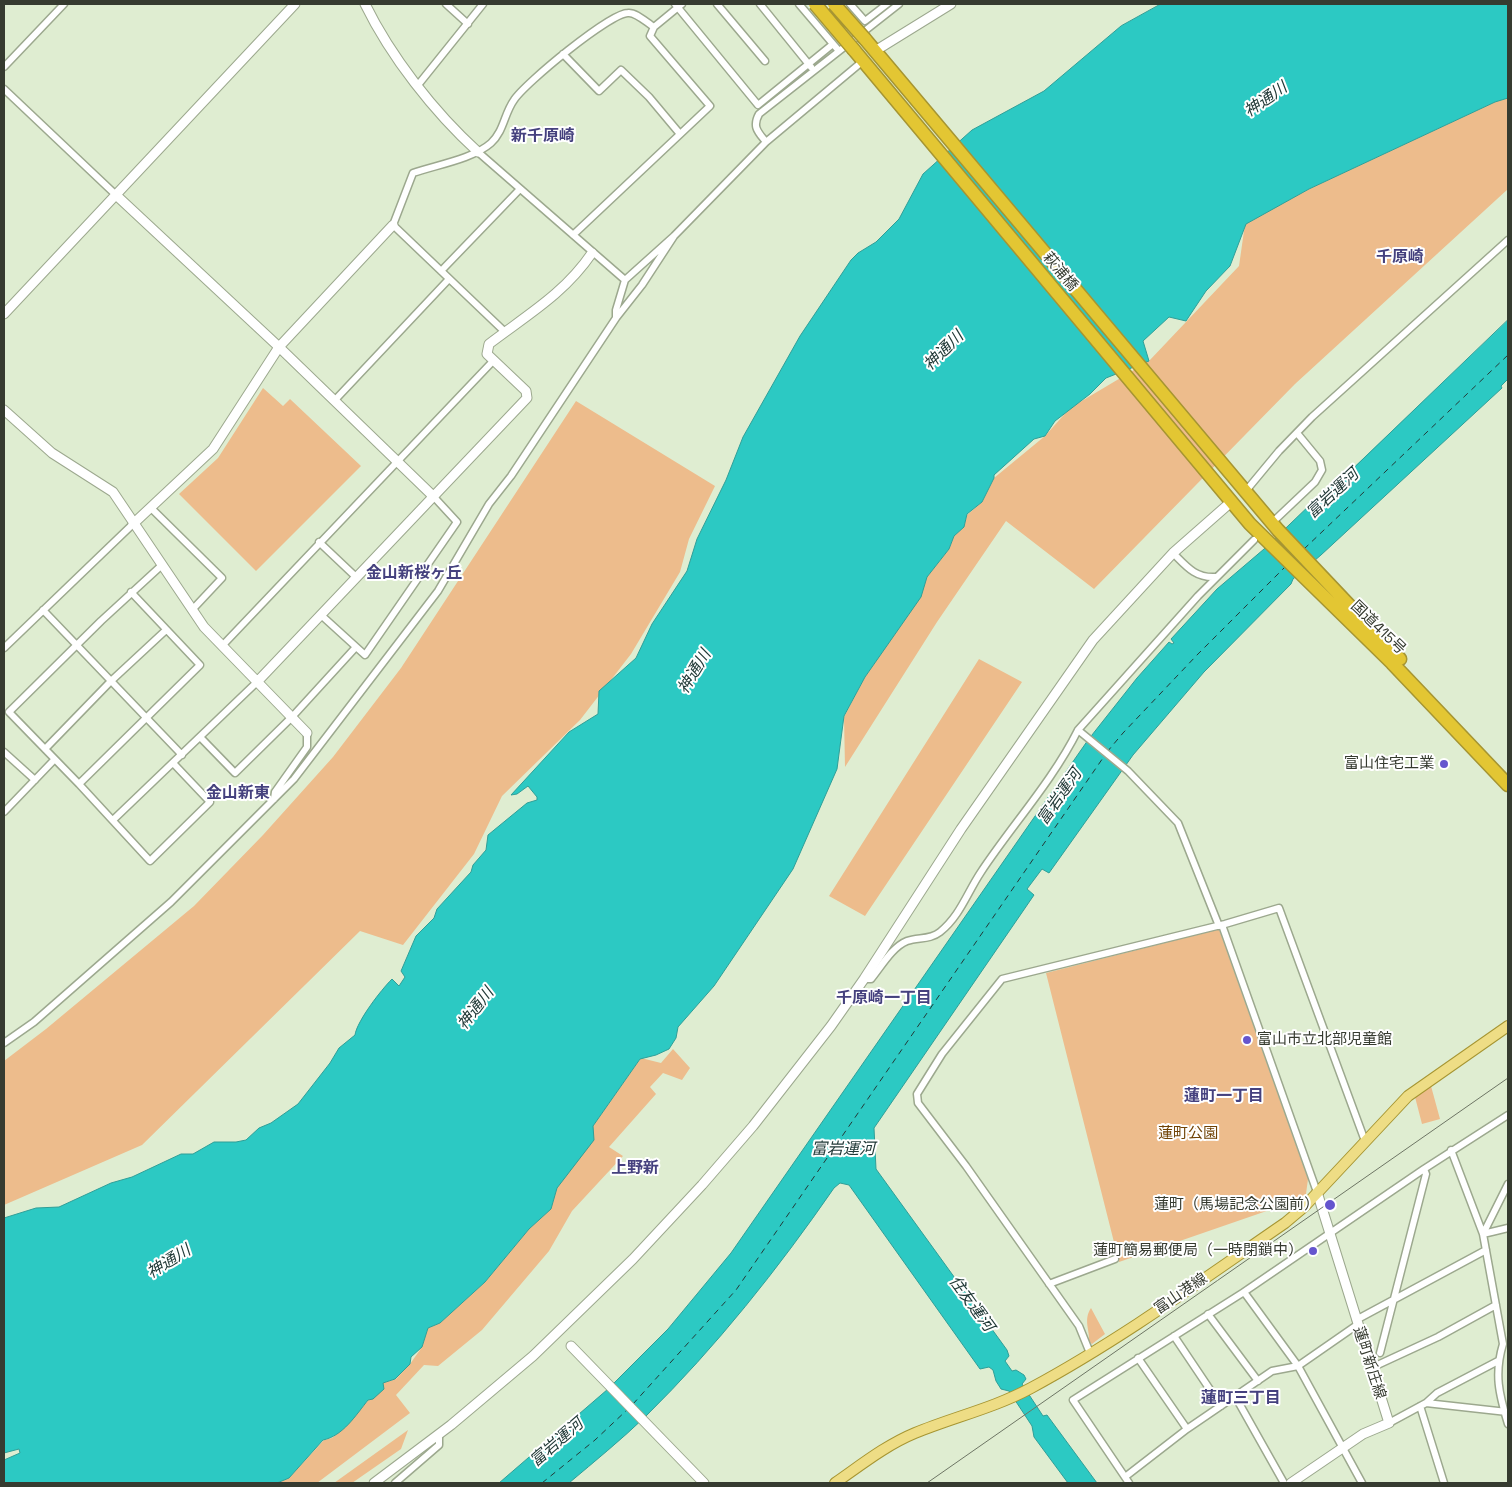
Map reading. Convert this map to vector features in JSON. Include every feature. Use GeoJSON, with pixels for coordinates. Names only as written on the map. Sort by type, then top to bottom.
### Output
{"type":"FeatureCollection","features":[{"type":"Feature","properties":{"kind":"highway"},"geometry":{"type":"LineString","coordinates":[[815,4],[867,65]]}},
{"type":"Feature","properties":{"kind":"highway"},"geometry":{"type":"LineString","coordinates":[[834,4],[879,56]]}},
{"type":"Feature","properties":{"kind":"highway","name":"萩浦橋"},"geometry":{"type":"LineString","coordinates":[[879,56],[1241,487]]}},
{"type":"Feature","properties":{"kind":"highway","name":"萩浦橋"},"geometry":{"type":"LineString","coordinates":[[867,65],[1228,498]]}},
{"type":"Feature","properties":{"kind":"highway","name":"国道415号"},"geometry":{"type":"LineString","coordinates":[[1241,487],[1268,531],[1301,576],[1392,663],[1508,785]]}},
{"type":"Feature","properties":{"kind":"highway","name":"国道415号"},"geometry":{"type":"LineString","coordinates":[[1228,498],[1312,566],[1508,774]]}},
{"type":"Feature","properties":{"kind":"main road","name":"富山港線"},"geometry":{"type":"LineString","coordinates":[[835,1483],[878,1454],[914,1434],[1009,1399],[1032,1387],[1151,1315],[1286,1223],[1408,1096],[1508,1026]]}},
{"type":"Feature","properties":{"kind":"street"},"geometry":{"type":"LineString","coordinates":[[4,67],[64,4]]}},
{"type":"Feature","properties":{"kind":"street"},"geometry":{"type":"LineString","coordinates":[[4,314],[295,4]]}},
{"type":"Feature","properties":{"kind":"street"},"geometry":{"type":"LineString","coordinates":[[365,4],[372,18],[418,85],[450,126],[592,253],[625,280]]}},
{"type":"Feature","properties":{"kind":"street"},"geometry":{"type":"LineString","coordinates":[[446,4],[468,24]]}},
{"type":"Feature","properties":{"kind":"street"},"geometry":{"type":"LineString","coordinates":[[418,85],[483,4]]}},
{"type":"Feature","properties":{"kind":"street"},"geometry":{"type":"LineString","coordinates":[[623,13],[624,4]]}},
{"type":"Feature","properties":{"kind":"street"},"geometry":{"type":"LineString","coordinates":[[718,4],[765,62]]}},
{"type":"Feature","properties":{"kind":"street"},"geometry":{"type":"LineString","coordinates":[[760,4],[814,71]]}},
{"type":"Feature","properties":{"kind":"street"},"geometry":{"type":"LineString","coordinates":[[799,4],[839,51]]}},
{"type":"Feature","properties":{"kind":"street"},"geometry":{"type":"LineString","coordinates":[[850,4],[870,26]]}},
{"type":"Feature","properties":{"kind":"street"},"geometry":{"type":"LineString","coordinates":[[865,21],[887,4]]}},
{"type":"Feature","properties":{"kind":"street"},"geometry":{"type":"LineString","coordinates":[[766,142],[756,130],[755,122],[759,114],[899,4]]}},
{"type":"Feature","properties":{"kind":"street"},"geometry":{"type":"LineString","coordinates":[[572,235],[710,106],[650,36],[654,27],[679,5],[758,105],[833,44]]}},
{"type":"Feature","properties":{"kind":"street"},"geometry":{"type":"LineString","coordinates":[[879,56],[946,5]]}},
{"type":"Feature","properties":{"kind":"street"},"geometry":{"type":"LineString","coordinates":[[4,648],[213,450],[279,346],[393,225],[413,173],[478,152],[499,135],[514,99],[572,46],[623,13],[631,12],[654,27]]}},
{"type":"Feature","properties":{"kind":"street"},"geometry":{"type":"LineString","coordinates":[[563,54],[599,91],[621,70],[649,97],[680,134]]}},
{"type":"Feature","properties":{"kind":"street"},"geometry":{"type":"LineString","coordinates":[[616,318],[616,310],[625,280],[674,236],[766,142],[867,65]]}},
{"type":"Feature","properties":{"kind":"street"},"geometry":{"type":"LineString","coordinates":[[4,89],[279,346],[434,497],[457,522],[365,655],[321,615]]}},
{"type":"Feature","properties":{"kind":"street"},"geometry":{"type":"LineString","coordinates":[[441,271],[520,189]]}},
{"type":"Feature","properties":{"kind":"street"},"geometry":{"type":"LineString","coordinates":[[393,225],[505,332]]}},
{"type":"Feature","properties":{"kind":"street"},"geometry":{"type":"LineString","coordinates":[[4,1043],[34,1022],[171,902],[294,779],[438,591],[489,504],[511,476],[616,318],[642,285],[674,236]]}},
{"type":"Feature","properties":{"kind":"street"},"geometry":{"type":"LineString","coordinates":[[1241,487],[1297,433],[1508,240]]}},
{"type":"Feature","properties":{"kind":"street"},"geometry":{"type":"LineString","coordinates":[[113,820],[257,682],[527,398],[526,391],[487,354],[488,344],[552,298],[578,274],[592,253]]}},
{"type":"Feature","properties":{"kind":"street"},"geometry":{"type":"LineString","coordinates":[[335,400],[449,279]]}},
{"type":"Feature","properties":{"kind":"street"},"geometry":{"type":"LineString","coordinates":[[222,646],[494,360]]}},
{"type":"Feature","properties":{"kind":"street"},"geometry":{"type":"LineString","coordinates":[[4,410],[52,453],[113,492],[192,610],[222,646],[307,733],[307,748],[275,792],[274,801]]}},
{"type":"Feature","properties":{"kind":"street"},"geometry":{"type":"LineString","coordinates":[[864,978],[871,979],[900,944],[939,933],[966,901],[980,873],[1038,793],[1070,746],[1078,730],[1215,577],[1268,531],[1315,482],[1322,470],[1320,461],[1297,433]]}},
{"type":"Feature","properties":{"kind":"street"},"geometry":{"type":"LineString","coordinates":[[374,1483],[439,1434],[533,1356],[605,1288],[667,1224],[753,1126],[831,1026],[961,829],[1083,653],[1109,621],[1228,498]]}},
{"type":"Feature","properties":{"kind":"street"},"geometry":{"type":"LineString","coordinates":[[151,508],[222,578],[192,610]]}},
{"type":"Feature","properties":{"kind":"street"},"geometry":{"type":"LineString","coordinates":[[320,542],[356,577]]}},
{"type":"Feature","properties":{"kind":"street"},"geometry":{"type":"LineString","coordinates":[[1174,553],[1192,572],[1206,578],[1215,577]]}},
{"type":"Feature","properties":{"kind":"street"},"geometry":{"type":"LineString","coordinates":[[162,565],[131,592],[9,712],[150,861],[210,802],[173,763]]}},
{"type":"Feature","properties":{"kind":"street"},"geometry":{"type":"LineString","coordinates":[[79,784],[200,665],[131,592]]}},
{"type":"Feature","properties":{"kind":"street"},"geometry":{"type":"LineString","coordinates":[[43,610],[182,755]]}},
{"type":"Feature","properties":{"kind":"street"},"geometry":{"type":"LineString","coordinates":[[44,749],[111,681],[166,630]]}},
{"type":"Feature","properties":{"kind":"street"},"geometry":{"type":"LineString","coordinates":[[200,737],[235,773],[292,717],[356,647]]}},
{"type":"Feature","properties":{"kind":"street"},"geometry":{"type":"LineString","coordinates":[[1078,730],[1128,771],[1178,824],[1221,925],[1317,1192]]}},
{"type":"Feature","properties":{"kind":"street"},"geometry":{"type":"LineString","coordinates":[[4,752],[35,780]]}},
{"type":"Feature","properties":{"kind":"street"},"geometry":{"type":"LineString","coordinates":[[4,812],[54,760]]}},
{"type":"Feature","properties":{"kind":"street"},"geometry":{"type":"LineString","coordinates":[[1090,1353],[1079,1326],[966,1166],[918,1103],[917,1094],[942,1054],[1002,979],[1221,925],[1279,908],[1365,1141]]}},
{"type":"Feature","properties":{"kind":"street"},"geometry":{"type":"LineString","coordinates":[[1129,1483],[1073,1400],[1244,1292],[1451,1150],[1508,1115]]}},
{"type":"Feature","properties":{"kind":"street"},"geometry":{"type":"LineString","coordinates":[[1451,1150],[1483,1234],[1503,1344],[1498,1361],[1497,1378],[1508,1424]]}},
{"type":"Feature","properties":{"kind":"street"},"geometry":{"type":"LineString","coordinates":[[1380,1353],[1426,1174],[1424,1169]]}},
{"type":"Feature","properties":{"kind":"street"},"geometry":{"type":"LineString","coordinates":[[1483,1234],[1508,1184]]}},
{"type":"Feature","properties":{"kind":"street","name":"蓮町新庄線"},"geometry":{"type":"LineString","coordinates":[[1317,1192],[1328,1234],[1389,1422]]}},
{"type":"Feature","properties":{"kind":"street"},"geometry":{"type":"LineString","coordinates":[[1483,1234],[1508,1228]]}},
{"type":"Feature","properties":{"kind":"street"},"geometry":{"type":"LineString","coordinates":[[1125,1477],[1187,1429],[1272,1371],[1298,1366],[1356,1323],[1486,1250]]}},
{"type":"Feature","properties":{"kind":"street"},"geometry":{"type":"LineString","coordinates":[[1049,1284],[1115,1259]]}},
{"type":"Feature","properties":{"kind":"street"},"geometry":{"type":"LineString","coordinates":[[1244,1292],[1298,1366],[1345,1448],[1362,1483]]}},
{"type":"Feature","properties":{"kind":"street"},"geometry":{"type":"LineString","coordinates":[[1371,1368],[1438,1337],[1496,1304]]}},
{"type":"Feature","properties":{"kind":"street"},"geometry":{"type":"LineString","coordinates":[[1208,1314],[1258,1381]]}},
{"type":"Feature","properties":{"kind":"street"},"geometry":{"type":"LineString","coordinates":[[1174,1336],[1221,1406]]}},
{"type":"Feature","properties":{"kind":"street"},"geometry":{"type":"LineString","coordinates":[[571,1346],[704,1483]]}},
{"type":"Feature","properties":{"kind":"street"},"geometry":{"type":"LineString","coordinates":[[1138,1358],[1187,1429]]}},
{"type":"Feature","properties":{"kind":"street"},"geometry":{"type":"LineString","coordinates":[[1290,1483],[1345,1448],[1363,1434],[1423,1405],[1437,1394],[1498,1361]]}},
{"type":"Feature","properties":{"kind":"street"},"geometry":{"type":"LineString","coordinates":[[1235,1396],[1284,1483]]}},
{"type":"Feature","properties":{"kind":"street"},"geometry":{"type":"LineString","coordinates":[[1423,1405],[1506,1412]]}},
{"type":"Feature","properties":{"kind":"street"},"geometry":{"type":"LineString","coordinates":[[1423,1405],[1444,1483]]}},
{"type":"Feature","properties":{"kind":"street"},"geometry":{"type":"LineString","coordinates":[[395,1483],[439,1445],[439,1434]]}},
{"type":"Feature","properties":{"kind":"green space"},"geometry":{"type":"Polygon","coordinates":[[[1508,98],[1508,189],[1295,384],[1094,589],[1006,521],[937,622],[845,767],[844,717],[865,677],[920,597],[927,577],[949,549],[954,536],[964,527],[967,515],[982,502],[994,478],[1045,436],[1070,408],[1149,361],[1239,266],[1245,224],[1309,189],[1495,102],[1508,98]]]}},
{"type":"Feature","properties":{"kind":"green space"},"geometry":{"type":"Polygon","coordinates":[[[263,388],[283,406],[290,399],[361,466],[256,571],[179,494],[218,458],[263,388]]]}},
{"type":"Feature","properties":{"kind":"green space"},"geometry":{"type":"Polygon","coordinates":[[[576,401],[715,486],[689,539],[680,572],[631,654],[580,720],[502,796],[474,854],[403,945],[360,931],[142,1145],[4,1205],[4,1061],[46,1029],[194,906],[263,835],[333,757],[401,668],[576,401]]]}},
{"type":"Feature","properties":{"kind":"green space"},"geometry":{"type":"Polygon","coordinates":[[[979,659],[1022,682],[865,916],[829,896],[979,659]]]}},
{"type":"Feature","properties":{"kind":"green space","name":"蓮町公園"},"geometry":{"type":"Polygon","coordinates":[[[1219,929],[1308,1179],[1306,1194],[1298,1201],[1294,1199],[1284,1205],[1119,1262],[1046,973],[1219,929]]]}},
{"type":"Feature","properties":{"kind":"green space"},"geometry":{"type":"Polygon","coordinates":[[[673,1049],[690,1068],[682,1080],[663,1073],[650,1087],[656,1094],[609,1147],[623,1156],[572,1211],[549,1251],[482,1330],[438,1366],[424,1365],[396,1395],[410,1413],[317,1483],[277,1483],[289,1478],[324,1440],[332,1438],[346,1426],[383,1383],[396,1379],[422,1347],[428,1328],[440,1323],[485,1282],[529,1229],[551,1209],[557,1188],[569,1171],[593,1126],[641,1058],[661,1063],[673,1049]]]}},
{"type":"Feature","properties":{"kind":"green space"},"geometry":{"type":"Polygon","coordinates":[[[1431,1086],[1440,1119],[1422,1124],[1415,1097],[1431,1086]]]}},
{"type":"Feature","properties":{"kind":"green space"},"geometry":{"type":"Polygon","coordinates":[[[1091,1308],[1105,1334],[1092,1344],[1089,1342],[1087,1321],[1091,1308]]]}},
{"type":"Feature","properties":{"kind":"green space"},"geometry":{"type":"Polygon","coordinates":[[[408,1430],[401,1449],[352,1483],[334,1483],[408,1430]]]}},
{"type":"Feature","properties":{"kind":"water","name":"神通川"},"geometry":{"type":"Polygon","coordinates":[[[1161,4],[1508,4],[1508,98],[1495,102],[1309,189],[1246,224],[1230,266],[1206,291],[1186,321],[1169,317],[1143,341],[1149,361],[1106,378],[1090,394],[1055,421],[1045,436],[1034,439],[994,475],[982,502],[967,514],[964,527],[954,536],[949,549],[927,577],[921,597],[865,677],[844,716],[837,769],[793,869],[714,986],[678,1027],[676,1038],[669,1049],[640,1059],[593,1126],[594,1140],[557,1188],[551,1209],[529,1229],[485,1282],[440,1323],[428,1328],[422,1347],[411,1357],[410,1364],[395,1379],[383,1383],[384,1389],[373,1399],[368,1400],[343,1430],[323,1440],[289,1478],[277,1483],[4,1483],[4,1460],[20,1453],[19,1449],[4,1453],[4,1218],[36,1208],[59,1207],[111,1183],[132,1177],[181,1154],[193,1154],[214,1142],[246,1140],[259,1128],[271,1123],[298,1104],[330,1063],[339,1048],[355,1035],[365,1014],[387,984],[392,979],[399,986],[405,977],[401,971],[416,936],[434,918],[437,909],[471,872],[473,865],[486,850],[488,835],[527,803],[537,800],[537,797],[528,786],[517,794],[511,795],[569,732],[598,714],[599,691],[636,658],[652,624],[687,571],[697,539],[726,480],[743,437],[800,336],[851,260],[858,253],[876,242],[899,219],[923,174],[972,130],[1044,91],[1121,26],[1161,4]]]}},
{"type":"Feature","properties":{"kind":"water","name":"富岩運河"},"geometry":{"type":"Polygon","coordinates":[[[1508,320],[1508,379],[1501,386],[1502,388],[1293,579],[1291,584],[1204,672],[1133,755],[1049,873],[1042,869],[1027,889],[1034,895],[874,1128],[876,1169],[1007,1350],[1009,1356],[1005,1361],[1012,1371],[1016,1370],[1024,1375],[1026,1379],[1022,1384],[1043,1416],[1047,1415],[1097,1483],[1068,1483],[1034,1437],[1032,1426],[1009,1391],[1001,1389],[996,1381],[993,1370],[989,1367],[980,1369],[849,1185],[840,1183],[834,1188],[768,1278],[697,1363],[618,1442],[569,1483],[499,1483],[608,1389],[668,1329],[731,1253],[1088,740],[1137,678],[1169,642],[1174,643],[1171,639],[1217,589],[1264,549],[1341,475],[1350,468],[1351,470],[1508,320]]]}},
{"type":"Feature","properties":{"kind":"ferry route"},"geometry":{"type":"LineString","coordinates":[[1304,549],[1508,355]]}},
{"type":"Feature","properties":{"kind":"ferry route"},"geometry":{"type":"LineString","coordinates":[[1107,752],[1197,655],[1286,566]]}},
{"type":"Feature","properties":{"kind":"ferry route"},"geometry":{"type":"LineString","coordinates":[[633,1404],[736,1290],[1105,755]]}},
{"type":"Feature","properties":{"kind":"ferry route"},"geometry":{"type":"LineString","coordinates":[[542,1483],[595,1440],[628,1409]]}},
{"type":"Feature","properties":{"kind":"tram line"},"geometry":{"type":"LineString","coordinates":[[927,1483],[1508,1078]]}},
{"type":"Feature","properties":{"kind":"place","name":"富山住宅工業"},"geometry":{"type":"Point","coordinates":[1444,764]}},
{"type":"Feature","properties":{"kind":"place","name":"富山市立北部児童館"},"geometry":{"type":"Point","coordinates":[1247,1040]}},
{"type":"Feature","properties":{"kind":"place","name":"蓮町（馬場記念公園前）"},"geometry":{"type":"Point","coordinates":[1330,1205]}},
{"type":"Feature","properties":{"kind":"place","name":"蓮町簡易郵便局（一時閉鎖中）"},"geometry":{"type":"Point","coordinates":[1313,1251]}},
{"type":"Feature","properties":{"kind":"district","name":"新千原崎"},"geometry":{"type":"Point","coordinates":[543,137]}},
{"type":"Feature","properties":{"kind":"district","name":"千原崎"},"geometry":{"type":"Point","coordinates":[1400,258]}},
{"type":"Feature","properties":{"kind":"district","name":"金山新桜ヶ丘"},"geometry":{"type":"Point","coordinates":[414,574]}},
{"type":"Feature","properties":{"kind":"district","name":"金山新東"},"geometry":{"type":"Point","coordinates":[238,794]}},
{"type":"Feature","properties":{"kind":"district","name":"千原崎一丁目"},"geometry":{"type":"Point","coordinates":[884,999]}},
{"type":"Feature","properties":{"kind":"district","name":"蓮町一丁目"},"geometry":{"type":"Point","coordinates":[1224,1097]}},
{"type":"Feature","properties":{"kind":"district","name":"上野新"},"geometry":{"type":"Point","coordinates":[635,1169]}},
{"type":"Feature","properties":{"kind":"district","name":"蓮町三丁目"},"geometry":{"type":"Point","coordinates":[1241,1399]}},
{"type":"Feature","properties":{"kind":"water label","name":"住友運河"},"geometry":{"type":"Point","coordinates":[971,1304]}}]}
